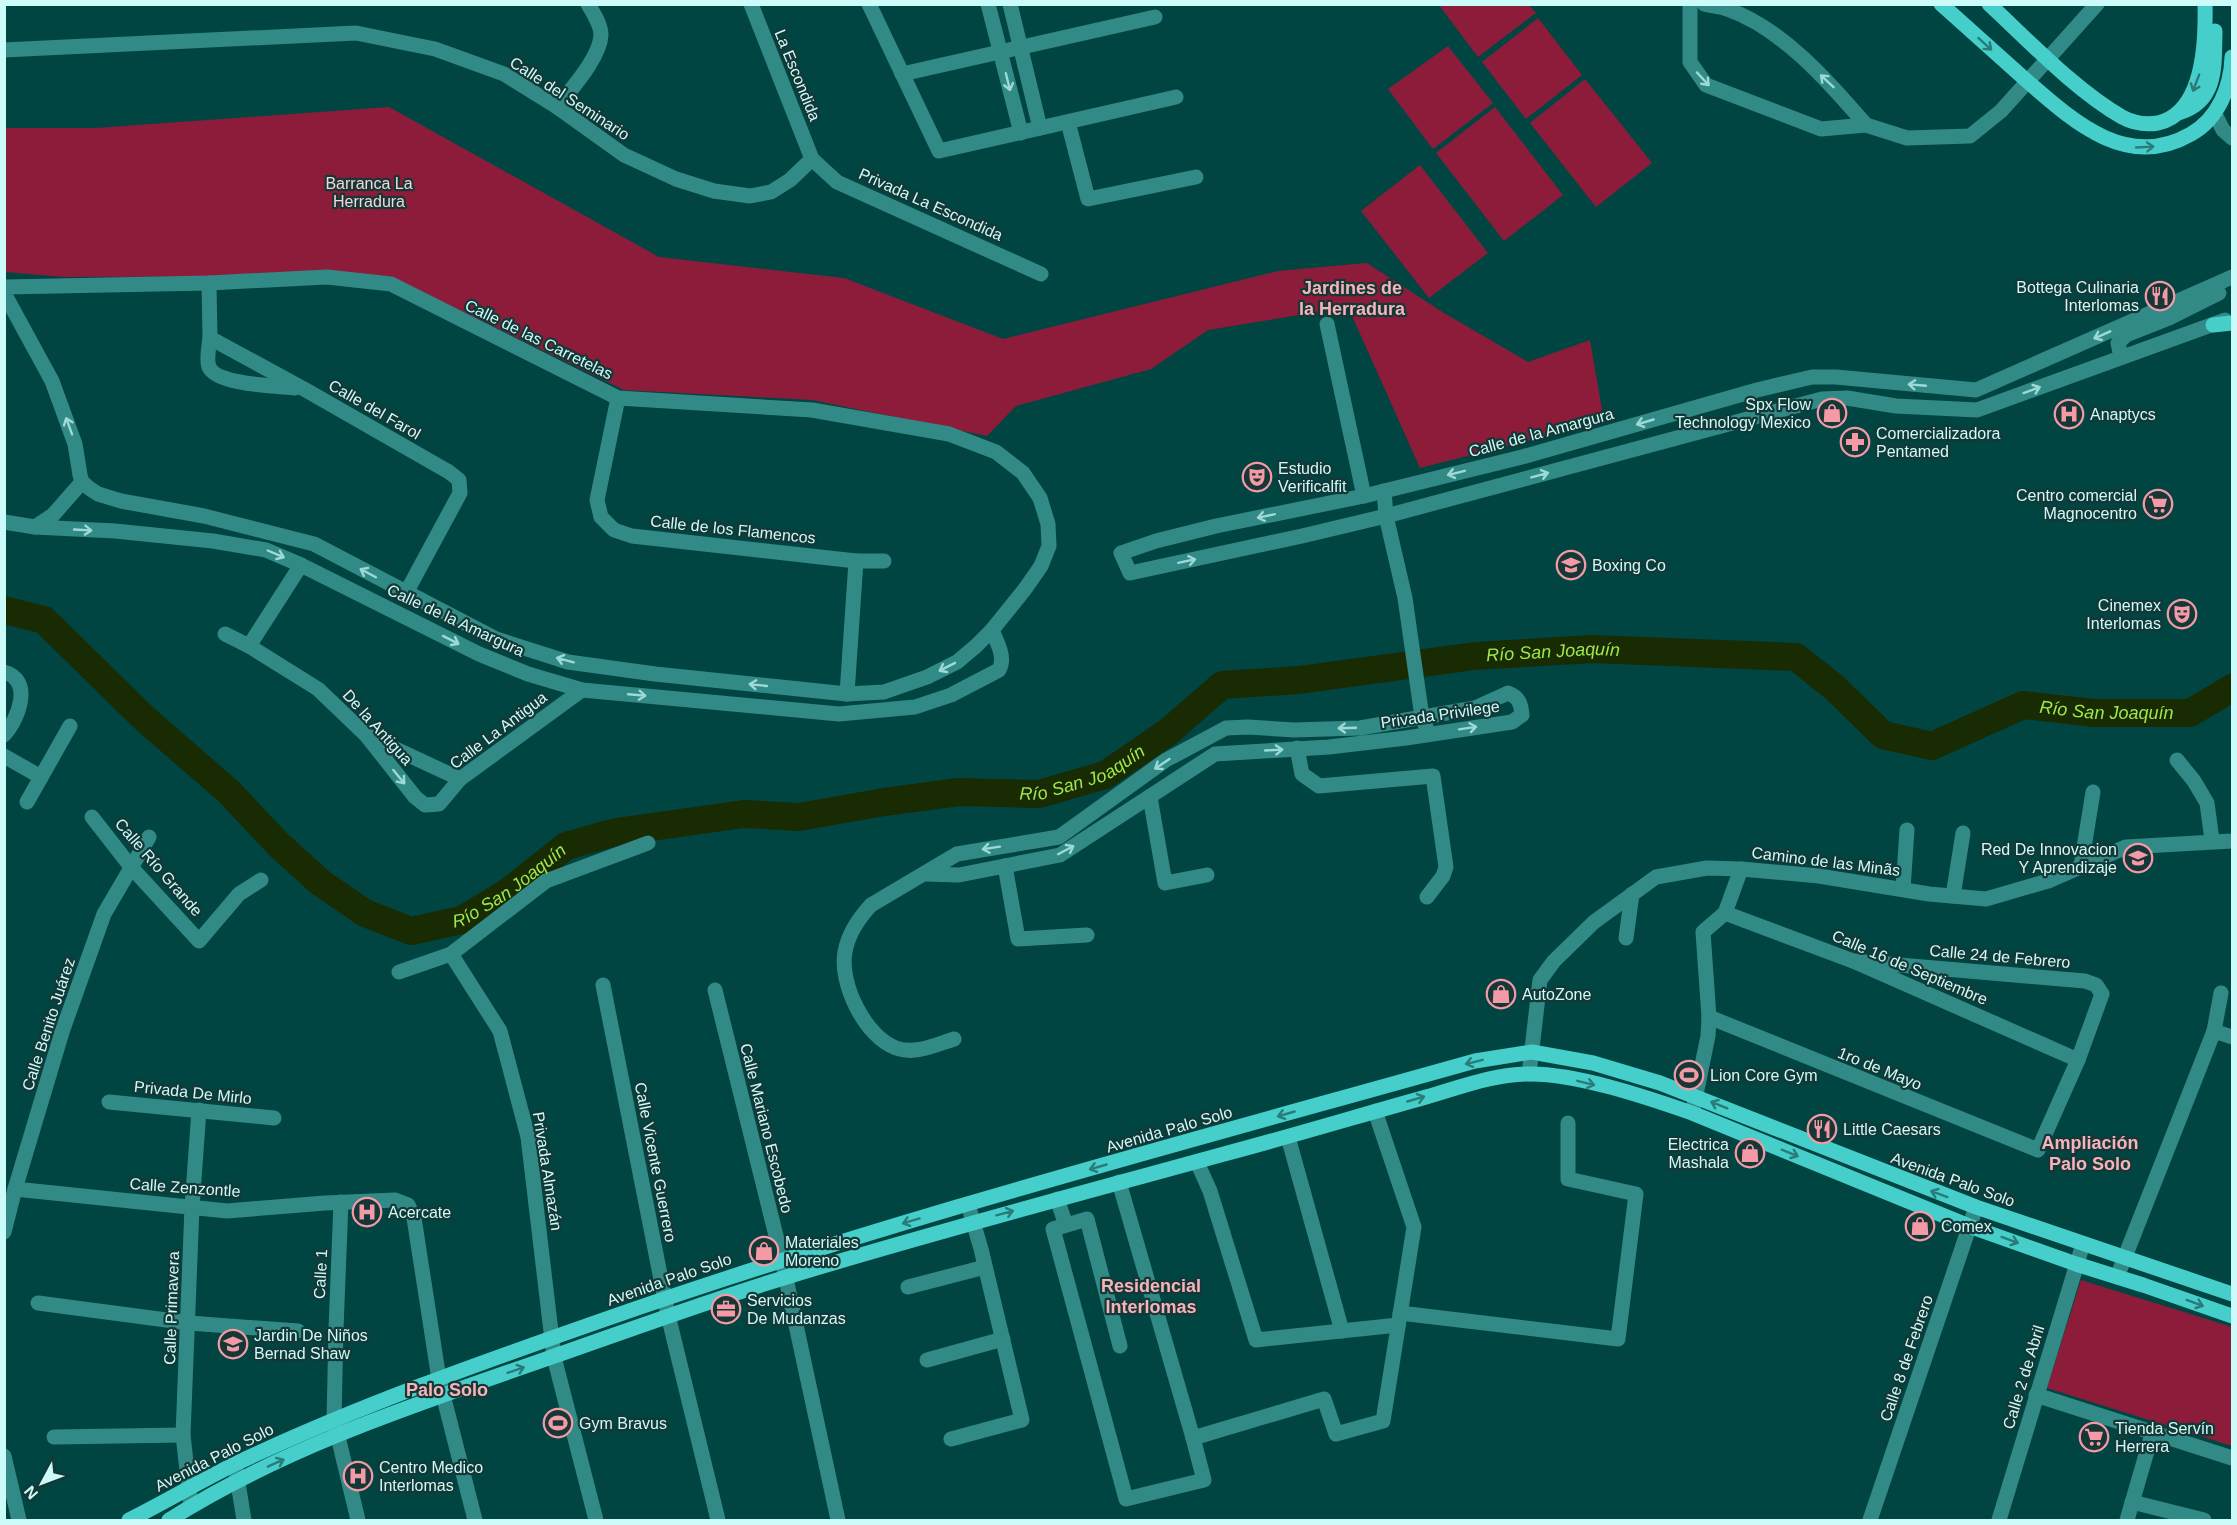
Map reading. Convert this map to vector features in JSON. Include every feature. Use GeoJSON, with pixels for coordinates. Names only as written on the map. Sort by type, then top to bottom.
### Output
{"type":"FeatureCollection","features":[{"type":"Feature","properties":{"kind":"main road"},"geometry":{"type":"LineString","coordinates":[[1941,4],[2051,102],[2086,129],[2102,137],[2135,147],[2150,147],[2183,139],[2197,131],[2215,114],[2228,84],[2232,57]]}},
{"type":"Feature","properties":{"kind":"main road"},"geometry":{"type":"LineString","coordinates":[[1989,4],[2078,85],[2123,117],[2139,123],[2167,120],[2192,108],[2202,100],[2213,77],[2216,4]]}},
{"type":"Feature","properties":{"kind":"main road"},"geometry":{"type":"LineString","coordinates":[[2180,112],[2193,91],[2200,73],[2204,48],[2205,4]]}},
{"type":"Feature","properties":{"kind":"main road"},"geometry":{"type":"LineString","coordinates":[[2213,325],[2232,323]]}},
{"type":"Feature","properties":{"kind":"main road","name":"Avenida Palo Solo"},"geometry":{"type":"LineString","coordinates":[[129,1521],[235,1464],[334,1420],[439,1379],[665,1298],[968,1204],[1474,1062],[1532,1052],[1593,1064],[1697,1096],[1976,1207],[2232,1293]]}},
{"type":"Feature","properties":{"kind":"main road","name":"Avenida Palo Solo"},"geometry":{"type":"LineString","coordinates":[[169,1521],[237,1480],[338,1436],[442,1395],[668,1315],[973,1221],[1197,1162],[1472,1084],[1529,1074],[1571,1079],[1653,1099],[1969,1226],[2228,1315]]}},
{"type":"Feature","properties":{"kind":"street"},"geometry":{"type":"LineString","coordinates":[[557,107],[597,52],[601,34],[588,4]]}},
{"type":"Feature","properties":{"kind":"street","name":"La Escondida"},"geometry":{"type":"LineString","coordinates":[[751,4],[812,159]]}},
{"type":"Feature","properties":{"kind":"street"},"geometry":{"type":"LineString","coordinates":[[869,4],[939,151],[1176,97]]}},
{"type":"Feature","properties":{"kind":"street"},"geometry":{"type":"LineString","coordinates":[[988,4],[1021,133]]}},
{"type":"Feature","properties":{"kind":"street"},"geometry":{"type":"LineString","coordinates":[[1010,4],[1040,128]]}},
{"type":"Feature","properties":{"kind":"street"},"geometry":{"type":"LineString","coordinates":[[1690,4],[1690,62],[1706,85],[1821,129],[1866,125],[1907,138],[1970,136],[2001,111],[2029,82],[2097,4]]}},
{"type":"Feature","properties":{"kind":"street"},"geometry":{"type":"LineString","coordinates":[[1704,4],[1727,9],[1776,34],[1835,89],[1866,125]]}},
{"type":"Feature","properties":{"kind":"street"},"geometry":{"type":"LineString","coordinates":[[902,74],[1155,17]]}},
{"type":"Feature","properties":{"kind":"street","name":"Calle del Seminario"},"geometry":{"type":"LineString","coordinates":[[4,50],[356,33],[435,49],[504,74],[557,107],[624,155],[676,179],[714,191],[750,196],[771,192],[790,180],[812,159]]}},
{"type":"Feature","properties":{"kind":"street"},"geometry":{"type":"LineString","coordinates":[[2215,114],[2223,130],[2232,138]]}},
{"type":"Feature","properties":{"kind":"street"},"geometry":{"type":"LineString","coordinates":[[1068,122],[1088,199],[1196,177]]}},
{"type":"Feature","properties":{"kind":"street","name":"Privada La Escondida"},"geometry":{"type":"LineString","coordinates":[[812,159],[837,182],[1041,274]]}},
{"type":"Feature","properties":{"kind":"street","name":"Calle de las Carretelas"},"geometry":{"type":"LineString","coordinates":[[4,287],[209,283],[327,277],[391,284],[618,398],[812,410],[949,434],[996,452],[1023,472],[1040,498],[1048,524],[1049,546],[1041,566]]}},
{"type":"Feature","properties":{"kind":"street","name":"Calle de la Amargura"},"geometry":{"type":"LineString","coordinates":[[2232,277],[1976,390],[1836,377],[1812,377],[1757,390],[1522,457],[1364,496],[1216,526],[1156,541],[1122,553],[1130,573],[1302,536],[1386,516],[1821,399],[1847,398],[1896,406],[1977,410],[2232,317]]}},
{"type":"Feature","properties":{"kind":"street"},"geometry":{"type":"LineString","coordinates":[[209,283],[208,356],[209,367],[216,375],[229,380],[304,389]]}},
{"type":"Feature","properties":{"kind":"street"},"geometry":{"type":"LineString","coordinates":[[2121,357],[2118,343],[2126,335],[2169,318],[2232,287]]}},
{"type":"Feature","properties":{"kind":"street"},"geometry":{"type":"LineString","coordinates":[[4,293],[52,381],[75,444],[82,482],[53,515],[35,527]]}},
{"type":"Feature","properties":{"kind":"street"},"geometry":{"type":"LineString","coordinates":[[1327,324],[1364,496]]}},
{"type":"Feature","properties":{"kind":"street","name":"Calle del Farol"},"geometry":{"type":"LineString","coordinates":[[210,338],[304,389],[449,472],[459,480],[460,493],[406,592]]}},
{"type":"Feature","properties":{"kind":"street"},"geometry":{"type":"LineString","coordinates":[[1757,390],[1765,414]]}},
{"type":"Feature","properties":{"kind":"street","name":"Calle de los Flamencos"},"geometry":{"type":"LineString","coordinates":[[618,398],[597,500],[601,517],[614,530],[632,536],[856,561],[884,561]]}},
{"type":"Feature","properties":{"kind":"street","name":"Calle de la Amargura"},"geometry":{"type":"LineString","coordinates":[[82,482],[98,494],[121,501],[204,516],[314,544],[496,639],[568,662],[655,674],[847,694],[884,692],[927,677],[957,662],[992,630],[1041,566]]}},
{"type":"Feature","properties":{"kind":"street"},"geometry":{"type":"LineString","coordinates":[[1384,491],[1386,516],[1405,598],[1422,717],[1430,734]]}},
{"type":"Feature","properties":{"kind":"street","name":"Calle de la Amargura"},"geometry":{"type":"LineString","coordinates":[[4,522],[35,527],[115,531],[213,541],[266,550],[301,565],[479,654],[528,674],[582,690],[839,714],[884,712],[915,707],[951,695],[999,670],[1002,664],[1001,651],[992,630]]}},
{"type":"Feature","properties":{"kind":"street"},"geometry":{"type":"LineString","coordinates":[[847,694],[856,561]]}},
{"type":"Feature","properties":{"kind":"street"},"geometry":{"type":"LineString","coordinates":[[249,646],[301,565]]}},
{"type":"Feature","properties":{"kind":"street","name":"De la Antigua"},"geometry":{"type":"LineString","coordinates":[[225,634],[249,646],[318,689],[366,735],[415,797],[425,805],[439,804]]}},
{"type":"Feature","properties":{"kind":"street"},"geometry":{"type":"LineString","coordinates":[[4,672],[17,681],[20,692],[20,709],[13,726],[4,735]]}},
{"type":"Feature","properties":{"kind":"street","name":"Calle La Antigua"},"geometry":{"type":"LineString","coordinates":[[439,804],[459,778],[582,690]]}},
{"type":"Feature","properties":{"kind":"street","name":"Privada Privilege"},"geometry":{"type":"LineString","coordinates":[[926,874],[958,875],[1060,855],[1215,754],[1329,747],[1512,722],[1522,715],[1521,705],[1516,696],[1508,693],[1475,708],[1360,728],[1294,730],[1226,728],[1166,760],[1059,837],[957,854],[871,905],[861,916],[850,935],[844,954],[853,999],[862,1019],[875,1036],[896,1048],[916,1051],[954,1039]]}},
{"type":"Feature","properties":{"kind":"street"},"geometry":{"type":"LineString","coordinates":[[27,802],[70,726]]}},
{"type":"Feature","properties":{"kind":"street"},"geometry":{"type":"LineString","coordinates":[[1247,751],[1241,741],[1241,732],[1248,727]]}},
{"type":"Feature","properties":{"kind":"street"},"geometry":{"type":"LineString","coordinates":[[366,735],[459,778]]}},
{"type":"Feature","properties":{"kind":"street"},"geometry":{"type":"LineString","coordinates":[[1297,748],[1302,774],[1319,786],[1433,776],[1446,867],[1443,876],[1427,897]]}},
{"type":"Feature","properties":{"kind":"street"},"geometry":{"type":"LineString","coordinates":[[4,756],[41,777]]}},
{"type":"Feature","properties":{"kind":"street"},"geometry":{"type":"LineString","coordinates":[[2177,760],[2194,781],[2207,803],[2212,840]]}},
{"type":"Feature","properties":{"kind":"street"},"geometry":{"type":"LineString","coordinates":[[2081,866],[2093,792]]}},
{"type":"Feature","properties":{"kind":"street"},"geometry":{"type":"LineString","coordinates":[[1150,797],[1165,883],[1207,875]]}},
{"type":"Feature","properties":{"kind":"street","name":"Calle Río Grande"},"geometry":{"type":"LineString","coordinates":[[92,817],[131,867],[199,941],[239,894],[261,880]]}},
{"type":"Feature","properties":{"kind":"street"},"geometry":{"type":"LineString","coordinates":[[1903,889],[1907,830]]}},
{"type":"Feature","properties":{"kind":"street"},"geometry":{"type":"LineString","coordinates":[[1953,896],[1963,833]]}},
{"type":"Feature","properties":{"kind":"street","name":"Calle Benito Juárez"},"geometry":{"type":"LineString","coordinates":[[4,1232],[62,1032],[104,914],[149,837]]}},
{"type":"Feature","properties":{"kind":"street","name":"Camino de las Minãs"},"geometry":{"type":"LineString","coordinates":[[1529,1074],[1540,981],[1554,961],[1594,922],[1656,877],[1707,867],[1741,869],[1819,876],[1986,899],[2048,881],[2126,847],[2212,840],[2232,841]]}},
{"type":"Feature","properties":{"kind":"street"},"geometry":{"type":"LineString","coordinates":[[399,972],[451,954],[546,881],[648,843]]}},
{"type":"Feature","properties":{"kind":"street"},"geometry":{"type":"LineString","coordinates":[[1005,866],[1018,939],[1087,935]]}},
{"type":"Feature","properties":{"kind":"street"},"geometry":{"type":"LineString","coordinates":[[1692,1113],[1697,1096],[1709,1017],[1703,932],[1725,913],[1741,869]]}},
{"type":"Feature","properties":{"kind":"street"},"geometry":{"type":"LineString","coordinates":[[1626,938],[1632,894]]}},
{"type":"Feature","properties":{"kind":"street","name":"Calle 16 de Septiembre"},"geometry":{"type":"LineString","coordinates":[[1725,913],[1853,961],[2078,1060]]}},
{"type":"Feature","properties":{"kind":"street","name":"Privada Almazán"},"geometry":{"type":"LineString","coordinates":[[451,954],[500,1031],[528,1137],[554,1357],[596,1521]]}},
{"type":"Feature","properties":{"kind":"street","name":"Calle 24 de Febrero"},"geometry":{"type":"LineString","coordinates":[[1853,961],[2085,981],[2096,985],[2102,994],[2078,1060]]}},
{"type":"Feature","properties":{"kind":"street","name":"Calle Vicente Guerrero"},"geometry":{"type":"LineString","coordinates":[[603,985],[668,1315],[718,1521]]}},
{"type":"Feature","properties":{"kind":"street","name":"Calle Mariano Escobedo"},"geometry":{"type":"LineString","coordinates":[[715,990],[782,1260],[838,1521]]}},
{"type":"Feature","properties":{"kind":"street"},"geometry":{"type":"LineString","coordinates":[[2117,1277],[2214,1031],[2221,993]]}},
{"type":"Feature","properties":{"kind":"street","name":"1ro de Mayo"},"geometry":{"type":"LineString","coordinates":[[1709,1017],[2038,1150],[2078,1060]]}},
{"type":"Feature","properties":{"kind":"street"},"geometry":{"type":"LineString","coordinates":[[2214,1031],[2232,1037]]}},
{"type":"Feature","properties":{"kind":"street","name":"Privada De Mirlo"},"geometry":{"type":"LineString","coordinates":[[109,1102],[274,1118]]}},
{"type":"Feature","properties":{"kind":"street","name":"Calle Primavera"},"geometry":{"type":"LineString","coordinates":[[191,1506],[183,1435],[192,1207],[199,1110]]}},
{"type":"Feature","properties":{"kind":"street"},"geometry":{"type":"LineString","coordinates":[[1193,1438],[1324,1399],[1336,1434],[1383,1421],[1414,1227],[1375,1111]]}},
{"type":"Feature","properties":{"kind":"street"},"geometry":{"type":"LineString","coordinates":[[1197,1162],[1210,1191],[1256,1340],[1342,1331],[1399,1319],[1618,1339],[1636,1194],[1568,1179],[1568,1123]]}},
{"type":"Feature","properties":{"kind":"street"},"geometry":{"type":"LineString","coordinates":[[1288,1137],[1342,1331]]}},
{"type":"Feature","properties":{"kind":"street"},"geometry":{"type":"LineString","coordinates":[[1119,1182],[1204,1480],[1126,1499],[1053,1229],[1087,1219],[1120,1346]]}},
{"type":"Feature","properties":{"kind":"street","name":"Calle Zenzontle"},"geometry":{"type":"LineString","coordinates":[[15,1189],[227,1211],[395,1200],[408,1205],[414,1218],[439,1379]]}},
{"type":"Feature","properties":{"kind":"street"},"geometry":{"type":"LineString","coordinates":[[1057,1199],[1066,1225]]}},
{"type":"Feature","properties":{"kind":"street","name":"Calle 1"},"geometry":{"type":"LineString","coordinates":[[342,1202],[334,1420],[358,1521]]}},
{"type":"Feature","properties":{"kind":"street"},"geometry":{"type":"LineString","coordinates":[[951,1439],[1022,1420],[986,1267],[968,1204]]}},
{"type":"Feature","properties":{"kind":"street","name":"Calle 8 de Febrero"},"geometry":{"type":"LineString","coordinates":[[1870,1521],[1976,1207]]}},
{"type":"Feature","properties":{"kind":"street","name":"Calle 2 de Abril"},"geometry":{"type":"LineString","coordinates":[[1999,1521],[2083,1244]]}},
{"type":"Feature","properties":{"kind":"street"},"geometry":{"type":"LineString","coordinates":[[908,1287],[986,1267]]}},
{"type":"Feature","properties":{"kind":"street"},"geometry":{"type":"LineString","coordinates":[[2228,1315],[2232,1293]]}},
{"type":"Feature","properties":{"kind":"street"},"geometry":{"type":"LineString","coordinates":[[38,1303],[189,1323],[298,1331]]}},
{"type":"Feature","properties":{"kind":"street"},"geometry":{"type":"LineString","coordinates":[[927,1360],[1003,1339]]}},
{"type":"Feature","properties":{"kind":"street"},"geometry":{"type":"LineString","coordinates":[[439,1379],[475,1521]]}},
{"type":"Feature","properties":{"kind":"street"},"geometry":{"type":"LineString","coordinates":[[2036,1395],[2232,1458]]}},
{"type":"Feature","properties":{"kind":"street"},"geometry":{"type":"LineString","coordinates":[[2127,1521],[2152,1434]]}},
{"type":"Feature","properties":{"kind":"street"},"geometry":{"type":"LineString","coordinates":[[54,1437],[183,1435]]}},
{"type":"Feature","properties":{"kind":"street"},"geometry":{"type":"LineString","coordinates":[[4,1456],[19,1521]]}},
{"type":"Feature","properties":{"kind":"street"},"geometry":{"type":"LineString","coordinates":[[235,1464],[244,1521]]}},
{"type":"Feature","properties":{"kind":"street"},"geometry":{"type":"LineString","coordinates":[[2132,1502],[2204,1521]]}},
{"type":"Feature","properties":{"kind":"green space"},"geometry":{"type":"Polygon","coordinates":[[[1439,5],[1529,5],[1536,13],[1478,57],[1439,5]]]}},
{"type":"Feature","properties":{"kind":"green space"},"geometry":{"type":"Polygon","coordinates":[[[1538,18],[1582,75],[1526,119],[1482,62],[1538,18]]]}},
{"type":"Feature","properties":{"kind":"green space"},"geometry":{"type":"Polygon","coordinates":[[[1448,46],[1493,103],[1433,149],[1388,89],[1448,46]]]}},
{"type":"Feature","properties":{"kind":"green space"},"geometry":{"type":"Polygon","coordinates":[[[1585,79],[1652,163],[1596,207],[1530,123],[1585,79]]]}},
{"type":"Feature","properties":{"kind":"green space","name":"Barranca La Herradura"},"geometry":{"type":"Polygon","coordinates":[[[389,107],[659,257],[844,278],[1003,339],[1278,271],[1367,263],[1444,313],[1528,362],[1590,340],[1604,421],[1420,468],[1348,307],[1208,330],[1151,369],[1016,406],[987,436],[812,400],[624,390],[390,276],[62,277],[5,272],[4,128],[96,128],[389,107]]]}},
{"type":"Feature","properties":{"kind":"green space"},"geometry":{"type":"Polygon","coordinates":[[[1495,107],[1563,195],[1504,241],[1436,153],[1495,107]]]}},
{"type":"Feature","properties":{"kind":"green space"},"geometry":{"type":"Polygon","coordinates":[[[1420,165],[1488,253],[1429,298],[1361,211],[1420,165]]]}},
{"type":"Feature","properties":{"kind":"green space"},"geometry":{"type":"Polygon","coordinates":[[[2081,1280],[2232,1327],[2232,1446],[2047,1388],[2081,1280]]]}},
{"type":"Feature","properties":{"kind":"waterway","name":"Río San Joaquín"},"geometry":{"type":"LineString","coordinates":[[4,610],[44,620],[144,718],[228,791],[279,845],[321,883],[365,913],[411,931],[462,920],[508,892],[566,846],[616,832],[744,814],[799,817],[959,792],[1039,794],[1105,775],[1168,732],[1222,685],[1299,680],[1475,656],[1593,649],[1796,657],[1835,688],[1883,735],[1932,746],[2023,705],[2094,713],[2190,713],[2232,688]]}},
{"type":"Feature","properties":{"kind":"place","name":"Bottega Culinaria Interlomas"},"geometry":{"type":"Point","coordinates":[2160,296]}},
{"type":"Feature","properties":{"kind":"place","name":"Spx Flow Technology Mexico"},"geometry":{"type":"Point","coordinates":[1832,413]}},
{"type":"Feature","properties":{"kind":"place","name":"Anaptycs"},"geometry":{"type":"Point","coordinates":[2069,414]}},
{"type":"Feature","properties":{"kind":"place","name":"Comercializadora Pentamed"},"geometry":{"type":"Point","coordinates":[1855,442]}},
{"type":"Feature","properties":{"kind":"place","name":"Estudio Verificalfit"},"geometry":{"type":"Point","coordinates":[1257,477]}},
{"type":"Feature","properties":{"kind":"place","name":"Centro comercial Magnocentro"},"geometry":{"type":"Point","coordinates":[2158,504]}},
{"type":"Feature","properties":{"kind":"place","name":"Boxing Co"},"geometry":{"type":"Point","coordinates":[1571,565]}},
{"type":"Feature","properties":{"kind":"place","name":"Cinemex Interlomas"},"geometry":{"type":"Point","coordinates":[2182,614]}},
{"type":"Feature","properties":{"kind":"place","name":"Red De Innovacion Y Aprendizaje"},"geometry":{"type":"Point","coordinates":[2138,858]}},
{"type":"Feature","properties":{"kind":"place","name":"AutoZone"},"geometry":{"type":"Point","coordinates":[1501,994]}},
{"type":"Feature","properties":{"kind":"place","name":"Lion Core Gym"},"geometry":{"type":"Point","coordinates":[1689,1075]}},
{"type":"Feature","properties":{"kind":"place","name":"Little Caesars"},"geometry":{"type":"Point","coordinates":[1822,1129]}},
{"type":"Feature","properties":{"kind":"place","name":"Electrica Mashala"},"geometry":{"type":"Point","coordinates":[1750,1153]}},
{"type":"Feature","properties":{"kind":"place","name":"Acercate"},"geometry":{"type":"Point","coordinates":[367,1212]}},
{"type":"Feature","properties":{"kind":"place","name":"Comex"},"geometry":{"type":"Point","coordinates":[1920,1226]}},
{"type":"Feature","properties":{"kind":"place","name":"Materiales Moreno"},"geometry":{"type":"Point","coordinates":[764,1251]}},
{"type":"Feature","properties":{"kind":"place","name":"Servicios De Mudanzas"},"geometry":{"type":"Point","coordinates":[726,1309]}},
{"type":"Feature","properties":{"kind":"place","name":"Jardin De Niños Bernad Shaw"},"geometry":{"type":"Point","coordinates":[233,1344]}},
{"type":"Feature","properties":{"kind":"place","name":"Gym Bravus"},"geometry":{"type":"Point","coordinates":[558,1423]}},
{"type":"Feature","properties":{"kind":"place","name":"Tienda Servín Herrera"},"geometry":{"type":"Point","coordinates":[2094,1437]}},
{"type":"Feature","properties":{"kind":"place","name":"Centro Medico Interlomas"},"geometry":{"type":"Point","coordinates":[358,1476]}},
{"type":"Feature","properties":{"kind":"district","name":"Jardines de la Herradura"},"geometry":{"type":"Point","coordinates":[1352,298]}},
{"type":"Feature","properties":{"kind":"district","name":"Ampliación Palo Solo"},"geometry":{"type":"Point","coordinates":[2090,1153]}},
{"type":"Feature","properties":{"kind":"district","name":"Residencial Interlomas"},"geometry":{"type":"Point","coordinates":[1151,1296]}},
{"type":"Feature","properties":{"kind":"district","name":"Palo Solo"},"geometry":{"type":"Point","coordinates":[447,1390]}}]}
